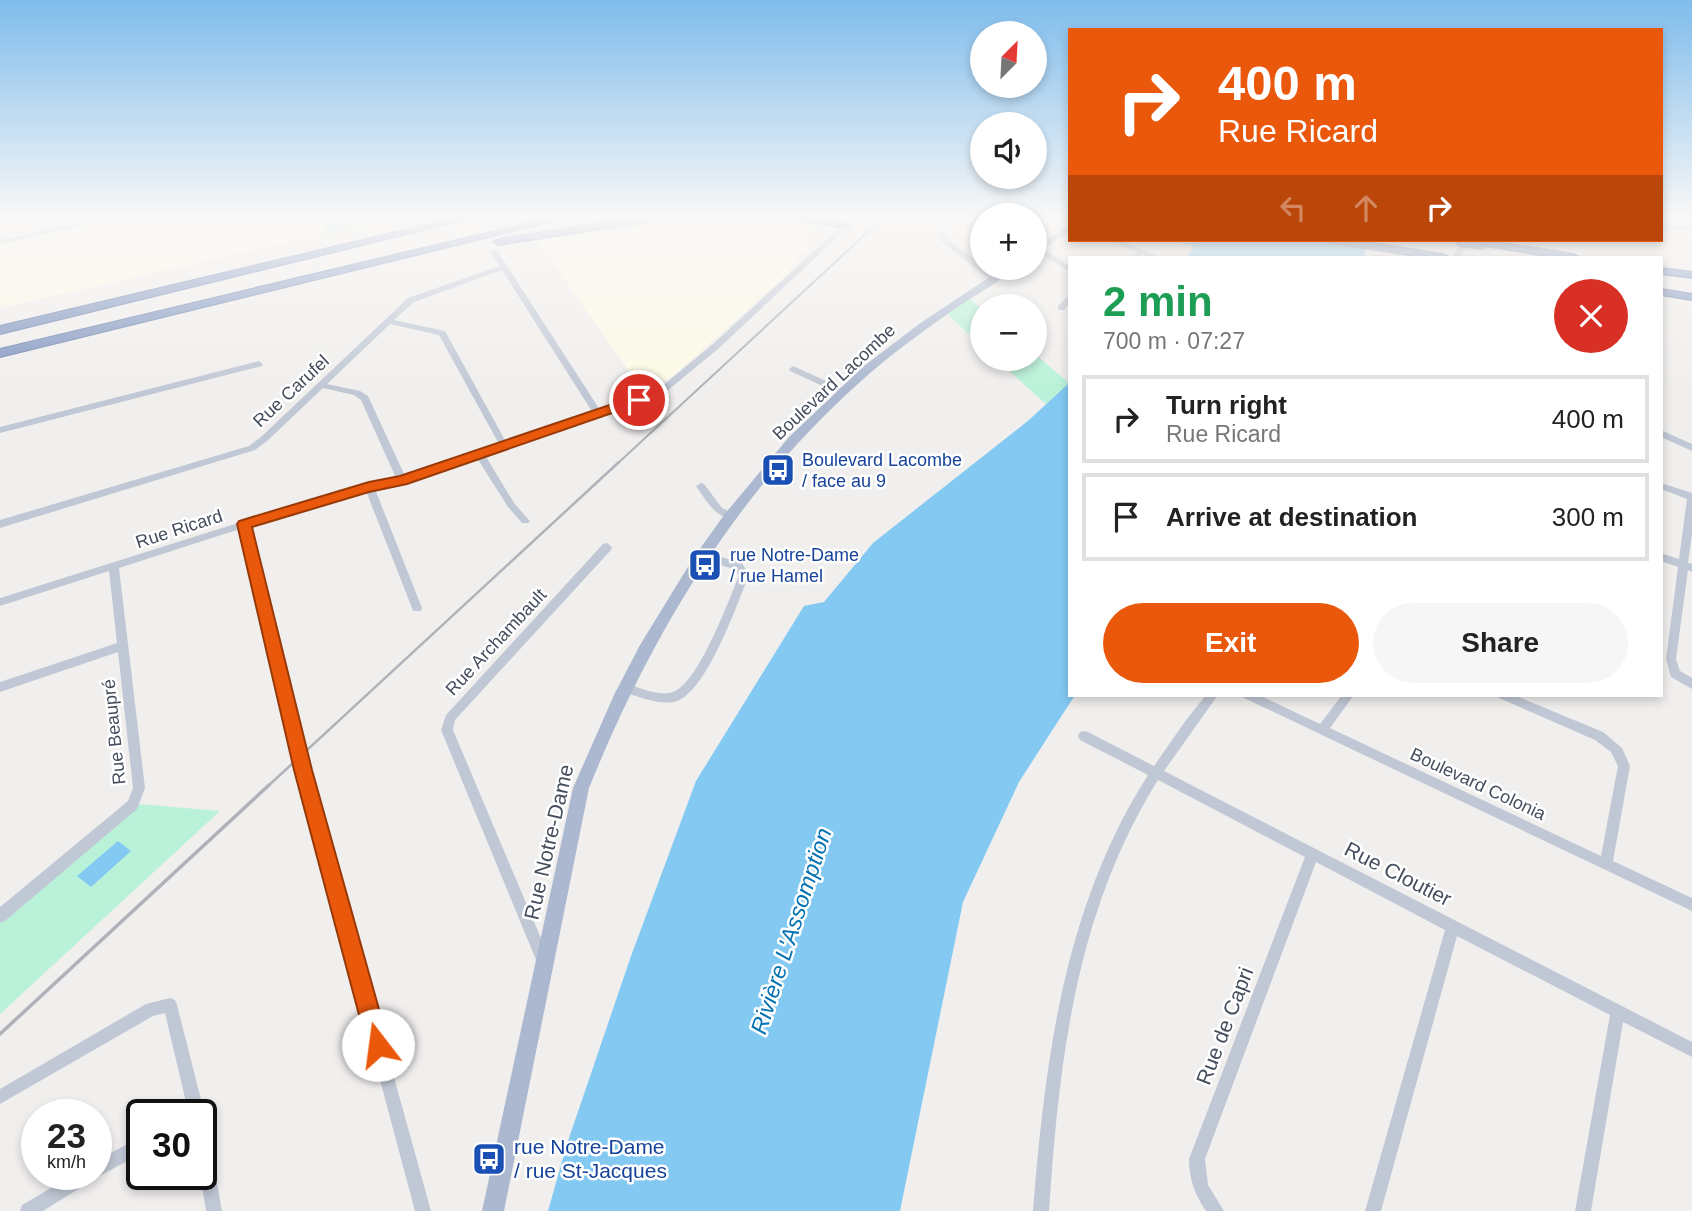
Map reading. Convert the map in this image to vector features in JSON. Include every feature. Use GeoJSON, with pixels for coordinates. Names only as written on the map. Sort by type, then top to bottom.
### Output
{"type":"FeatureCollection","features":[{"type":"Feature","properties":{"kind":"highway"},"geometry":{"type":"LineString","coordinates":[[0,327],[60,316],[232,275]]}},
{"type":"Feature","properties":{"kind":"highway"},"geometry":{"type":"LineString","coordinates":[[0,354],[319,275]]}},
{"type":"Feature","properties":{"kind":"highway"},"geometry":{"type":"LineString","coordinates":[[1663,292],[1692,298]]}},
{"type":"Feature","properties":{"kind":"main road","name":"Boulevard Lacombe"},"geometry":{"type":"LineString","coordinates":[[732,516],[791,442],[843,392],[901,342],[991,280]]}},
{"type":"Feature","properties":{"kind":"main road","name":"Rue Notre-Dame"},"geometry":{"type":"LineString","coordinates":[[493,1211],[581,788],[599,740],[656,628],[732,516]]}},
{"type":"Feature","properties":{"kind":"street","name":"Rue Carufel"},"geometry":{"type":"LineString","coordinates":[[0,524],[240,453],[264,439],[411,300],[482,275]]}},
{"type":"Feature","properties":{"kind":"street"},"geometry":{"type":"LineString","coordinates":[[506,275],[598,414]]}},
{"type":"Feature","properties":{"kind":"street","name":"Rue Ricard"},"geometry":{"type":"LineString","coordinates":[[0,602],[244,524],[369,487],[402,480],[648,396],[668,386],[690,369],[795,275]]}},
{"type":"Feature","properties":{"kind":"street"},"geometry":{"type":"LineString","coordinates":[[1061,308],[1068,301]]}},
{"type":"Feature","properties":{"kind":"street"},"geometry":{"type":"LineString","coordinates":[[387,321],[442,332],[504,446]]}},
{"type":"Feature","properties":{"kind":"street"},"geometry":{"type":"LineString","coordinates":[[0,430],[259,364]]}},
{"type":"Feature","properties":{"kind":"street"},"geometry":{"type":"LineString","coordinates":[[793,369],[843,392]]}},
{"type":"Feature","properties":{"kind":"street"},"geometry":{"type":"LineString","coordinates":[[321,385],[357,393],[365,398],[402,480]]}},
{"type":"Feature","properties":{"kind":"street"},"geometry":{"type":"LineString","coordinates":[[1663,434],[1692,448]]}},
{"type":"Feature","properties":{"kind":"street"},"geometry":{"type":"LineString","coordinates":[[480,455],[525,521]]}},
{"type":"Feature","properties":{"kind":"street"},"geometry":{"type":"LineString","coordinates":[[701,486],[719,510],[732,516]]}},
{"type":"Feature","properties":{"kind":"street"},"geometry":{"type":"LineString","coordinates":[[369,487],[417,608]]}},
{"type":"Feature","properties":{"kind":"street"},"geometry":{"type":"LineString","coordinates":[[1663,487],[1692,496],[1687,567],[1672,667],[1675,674],[1692,684]]}},
{"type":"Feature","properties":{"kind":"street"},"geometry":{"type":"LineString","coordinates":[[244,524],[303,770],[423,1211]]}},
{"type":"Feature","properties":{"kind":"street","name":"Rue Archambault"},"geometry":{"type":"LineString","coordinates":[[545,964],[447,730],[450,718],[607,548]]}},
{"type":"Feature","properties":{"kind":"street"},"geometry":{"type":"LineString","coordinates":[[625,688],[673,698],[688,690],[704,662],[744,575],[738,566],[703,556]]}},
{"type":"Feature","properties":{"kind":"street"},"geometry":{"type":"LineString","coordinates":[[1663,558],[1687,567]]}},
{"type":"Feature","properties":{"kind":"street","name":"Rue Beaupré"},"geometry":{"type":"LineString","coordinates":[[0,915],[133,805],[139,788],[114,567]]}},
{"type":"Feature","properties":{"kind":"street"},"geometry":{"type":"LineString","coordinates":[[0,687],[121,646]]}},
{"type":"Feature","properties":{"kind":"street"},"geometry":{"type":"LineString","coordinates":[[1041,1211],[1056,1058],[1077,951],[1106,867],[1156,772],[1205,697]]}},
{"type":"Feature","properties":{"kind":"street","name":"Boulevard Colonia"},"geometry":{"type":"LineString","coordinates":[[1252,697],[1692,905]]}},
{"type":"Feature","properties":{"kind":"street"},"geometry":{"type":"LineString","coordinates":[[1322,730],[1347,697]]}},
{"type":"Feature","properties":{"kind":"street"},"geometry":{"type":"LineString","coordinates":[[1508,697],[1599,736],[1621,754],[1624,766],[1606,863]]}},
{"type":"Feature","properties":{"kind":"street","name":"Rue Cloutier"},"geometry":{"type":"LineString","coordinates":[[1084,736],[1692,1050]]}},
{"type":"Feature","properties":{"kind":"street","name":"Rue de Capri"},"geometry":{"type":"LineString","coordinates":[[1216,1211],[1202,1194],[1196,1178],[1197,1158],[1313,853]]}},
{"type":"Feature","properties":{"kind":"street"},"geometry":{"type":"LineString","coordinates":[[1373,1211],[1453,926]]}},
{"type":"Feature","properties":{"kind":"street"},"geometry":{"type":"LineString","coordinates":[[0,1097],[151,1009],[170,1005],[192,1099]]}},
{"type":"Feature","properties":{"kind":"street"},"geometry":{"type":"LineString","coordinates":[[1583,1211],[1618,1011]]}},
{"type":"Feature","properties":{"kind":"street"},"geometry":{"type":"LineString","coordinates":[[28,1211],[63,1190]]}},
{"type":"Feature","properties":{"kind":"street"},"geometry":{"type":"LineString","coordinates":[[210,1190],[214,1211]]}},
{"type":"Feature","properties":{"kind":"shaded area"},"geometry":{"type":"Polygon","coordinates":[[[0,275],[147,275],[0,308],[0,275]]]}},
{"type":"Feature","properties":{"kind":"shaded area"},"geometry":{"type":"Polygon","coordinates":[[[561,275],[786,275],[674,375],[644,392],[561,275]]]}},
{"type":"Feature","properties":{"kind":"green space"},"geometry":{"type":"Polygon","coordinates":[[[968,297],[970,299],[970,335],[945,312],[968,297]]]}},
{"type":"Feature","properties":{"kind":"green space"},"geometry":{"type":"Polygon","coordinates":[[[1047,364],[1068,382],[1046,404],[1009,371],[1047,371],[1047,364]]]}},
{"type":"Feature","properties":{"kind":"green space"},"geometry":{"type":"Polygon","coordinates":[[[138,804],[220,811],[0,1014],[0,923],[138,804]]]}},
{"type":"Feature","properties":{"kind":"water","name":"Rivière L'Assomption"},"geometry":{"type":"Polygon","coordinates":[[[1068,384],[1068,697],[1074,697],[1019,782],[963,902],[900,1211],[548,1211],[567,1144],[631,956],[696,781],[804,606],[824,602],[873,543],[1029,420],[1068,384]]]}},
{"type":"Feature","properties":{"kind":"water"},"geometry":{"type":"Polygon","coordinates":[[[118,841],[131,851],[91,887],[77,876],[118,841]]]}},
{"type":"Feature","properties":{"kind":"railway"},"geometry":{"type":"LineString","coordinates":[[617,464],[822,275]]}},
{"type":"Feature","properties":{"kind":"railway"},"geometry":{"type":"LineString","coordinates":[[267,787],[619,462]]}},
{"type":"Feature","properties":{"kind":"railway"},"geometry":{"type":"LineString","coordinates":[[0,1034],[269,785]]}},
{"type":"Feature","properties":{"kind":"place","name":"Boulevard Lacombe / face au 9"},"geometry":{"type":"Point","coordinates":[778,470]}},
{"type":"Feature","properties":{"kind":"place","name":"rue Notre-Dame / rue Hamel"},"geometry":{"type":"Point","coordinates":[705,565]}},
{"type":"Feature","properties":{"kind":"place","name":"rue Notre-Dame / rue St-Jacques"},"geometry":{"type":"Point","coordinates":[489,1159]}},
{"type":"Feature","properties":{"kind":"route"},"geometry":{"type":"LineString","coordinates":[[378,1045],[303,770],[244,524],[369,487],[402,480],[639,400]]}}]}
